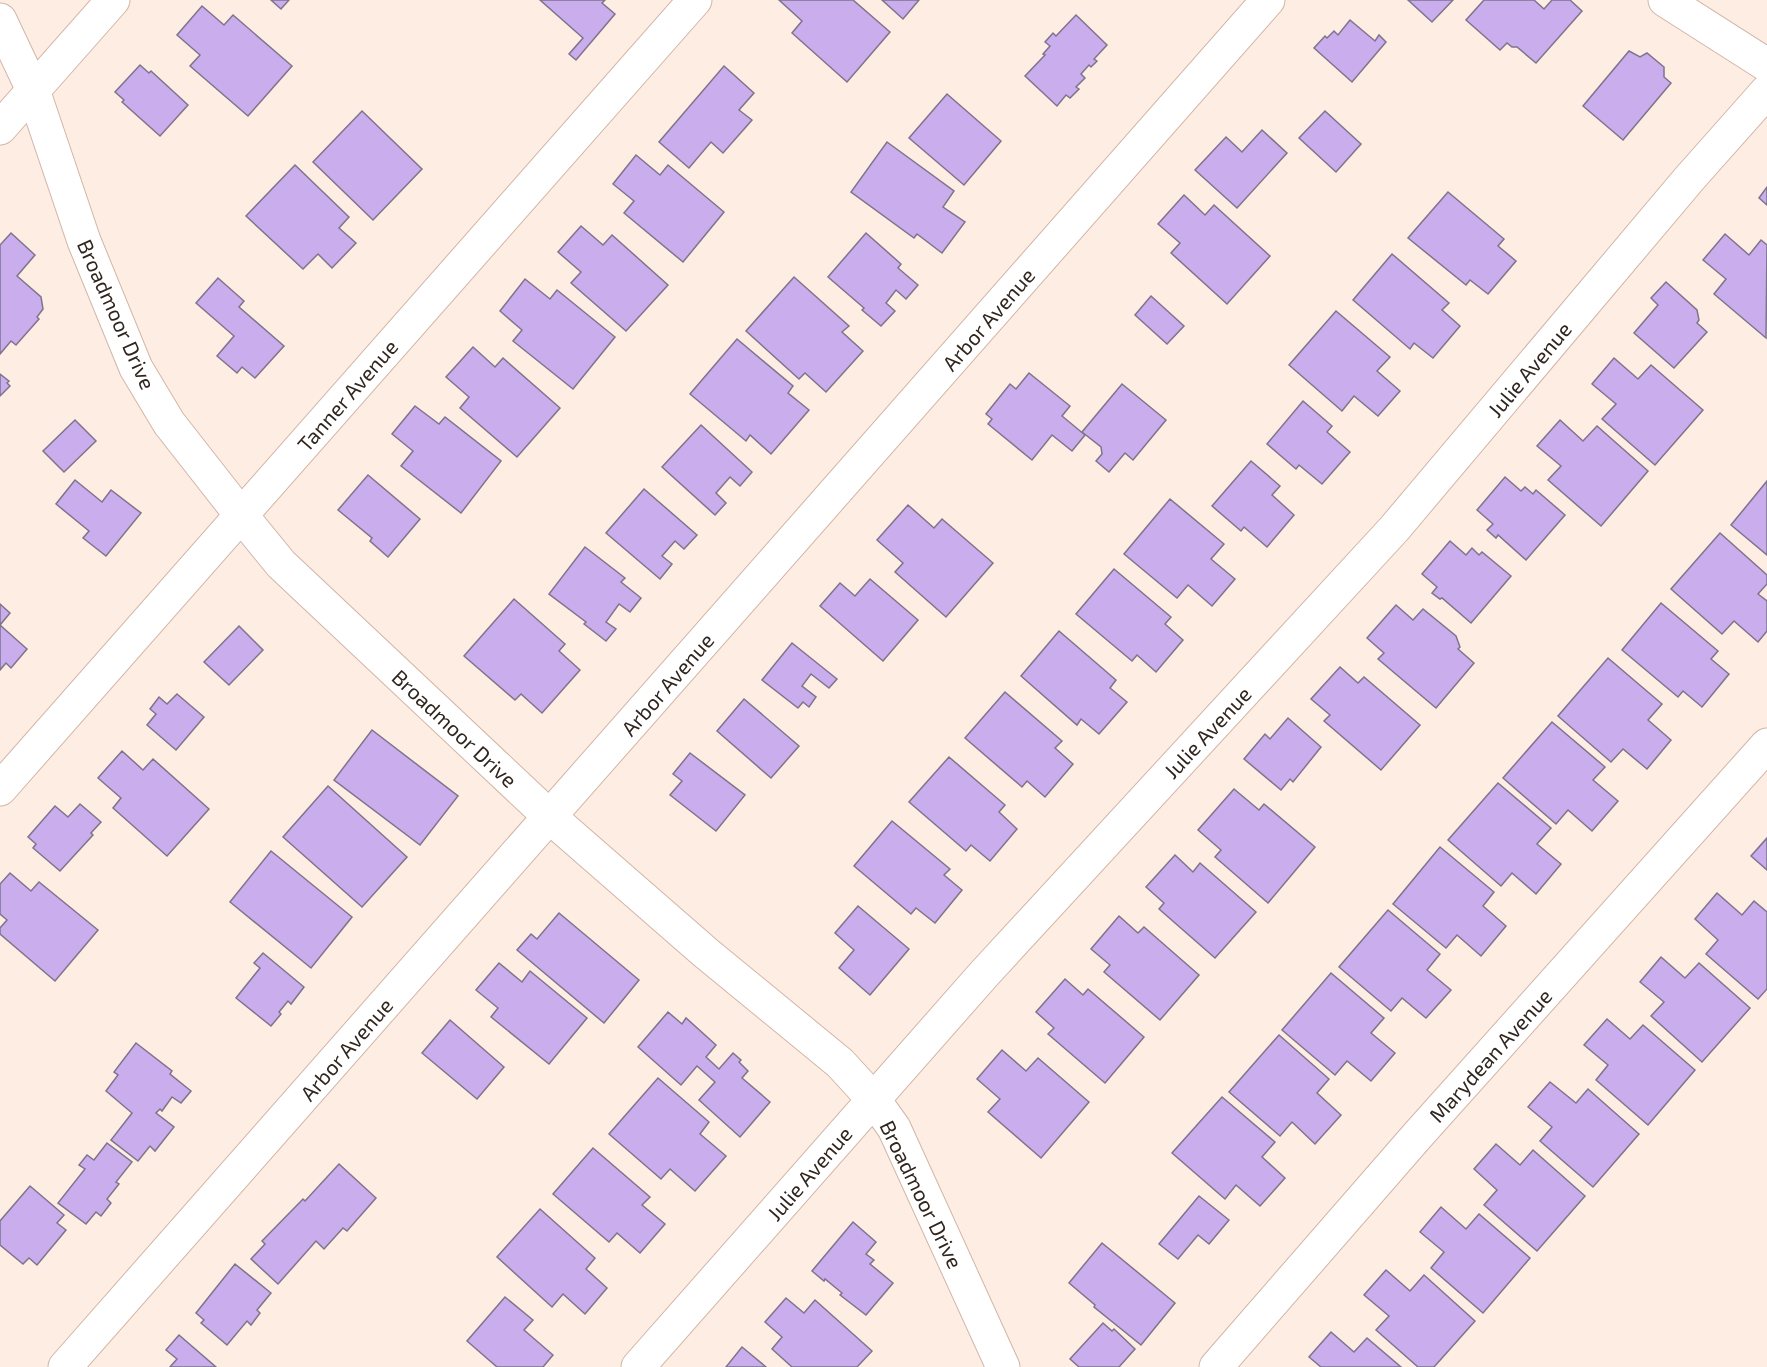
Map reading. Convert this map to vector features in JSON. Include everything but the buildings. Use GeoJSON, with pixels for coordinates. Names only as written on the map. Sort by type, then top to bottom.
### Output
{"type":"FeatureCollection","features":[{"type":"Feature","properties":{"kind":"street"},"geometry":{"type":"LineString","coordinates":[[0,128],[113,0]]}},
{"type":"Feature","properties":{"kind":"street","name":"Tanner Avenue"},"geometry":{"type":"LineString","coordinates":[[0,789],[694,0]]}},
{"type":"Feature","properties":{"kind":"street","name":"Arbor Avenue"},"geometry":{"type":"LineString","coordinates":[[65,1367],[1268,0]]}},
{"type":"Feature","properties":{"kind":"street"},"geometry":{"type":"LineString","coordinates":[[1665,0],[1767,65]]}},
{"type":"Feature","properties":{"kind":"street","name":"Broadmoor Drive"},"geometry":{"type":"LineString","coordinates":[[0,20],[33,90],[84,241],[136,368],[169,423],[281,564],[550,817],[706,953],[840,1063],[874,1100],[894,1128],[1003,1367]]}},
{"type":"Feature","properties":{"kind":"street","name":"Julie Avenue"},"geometry":{"type":"LineString","coordinates":[[638,1367],[984,974],[1394,529],[1689,179],[1767,91]]}},
{"type":"Feature","properties":{"kind":"street","name":"Marydean Avenue"},"geometry":{"type":"LineString","coordinates":[[1216,1367],[1417,1136],[1767,745]]}}]}
